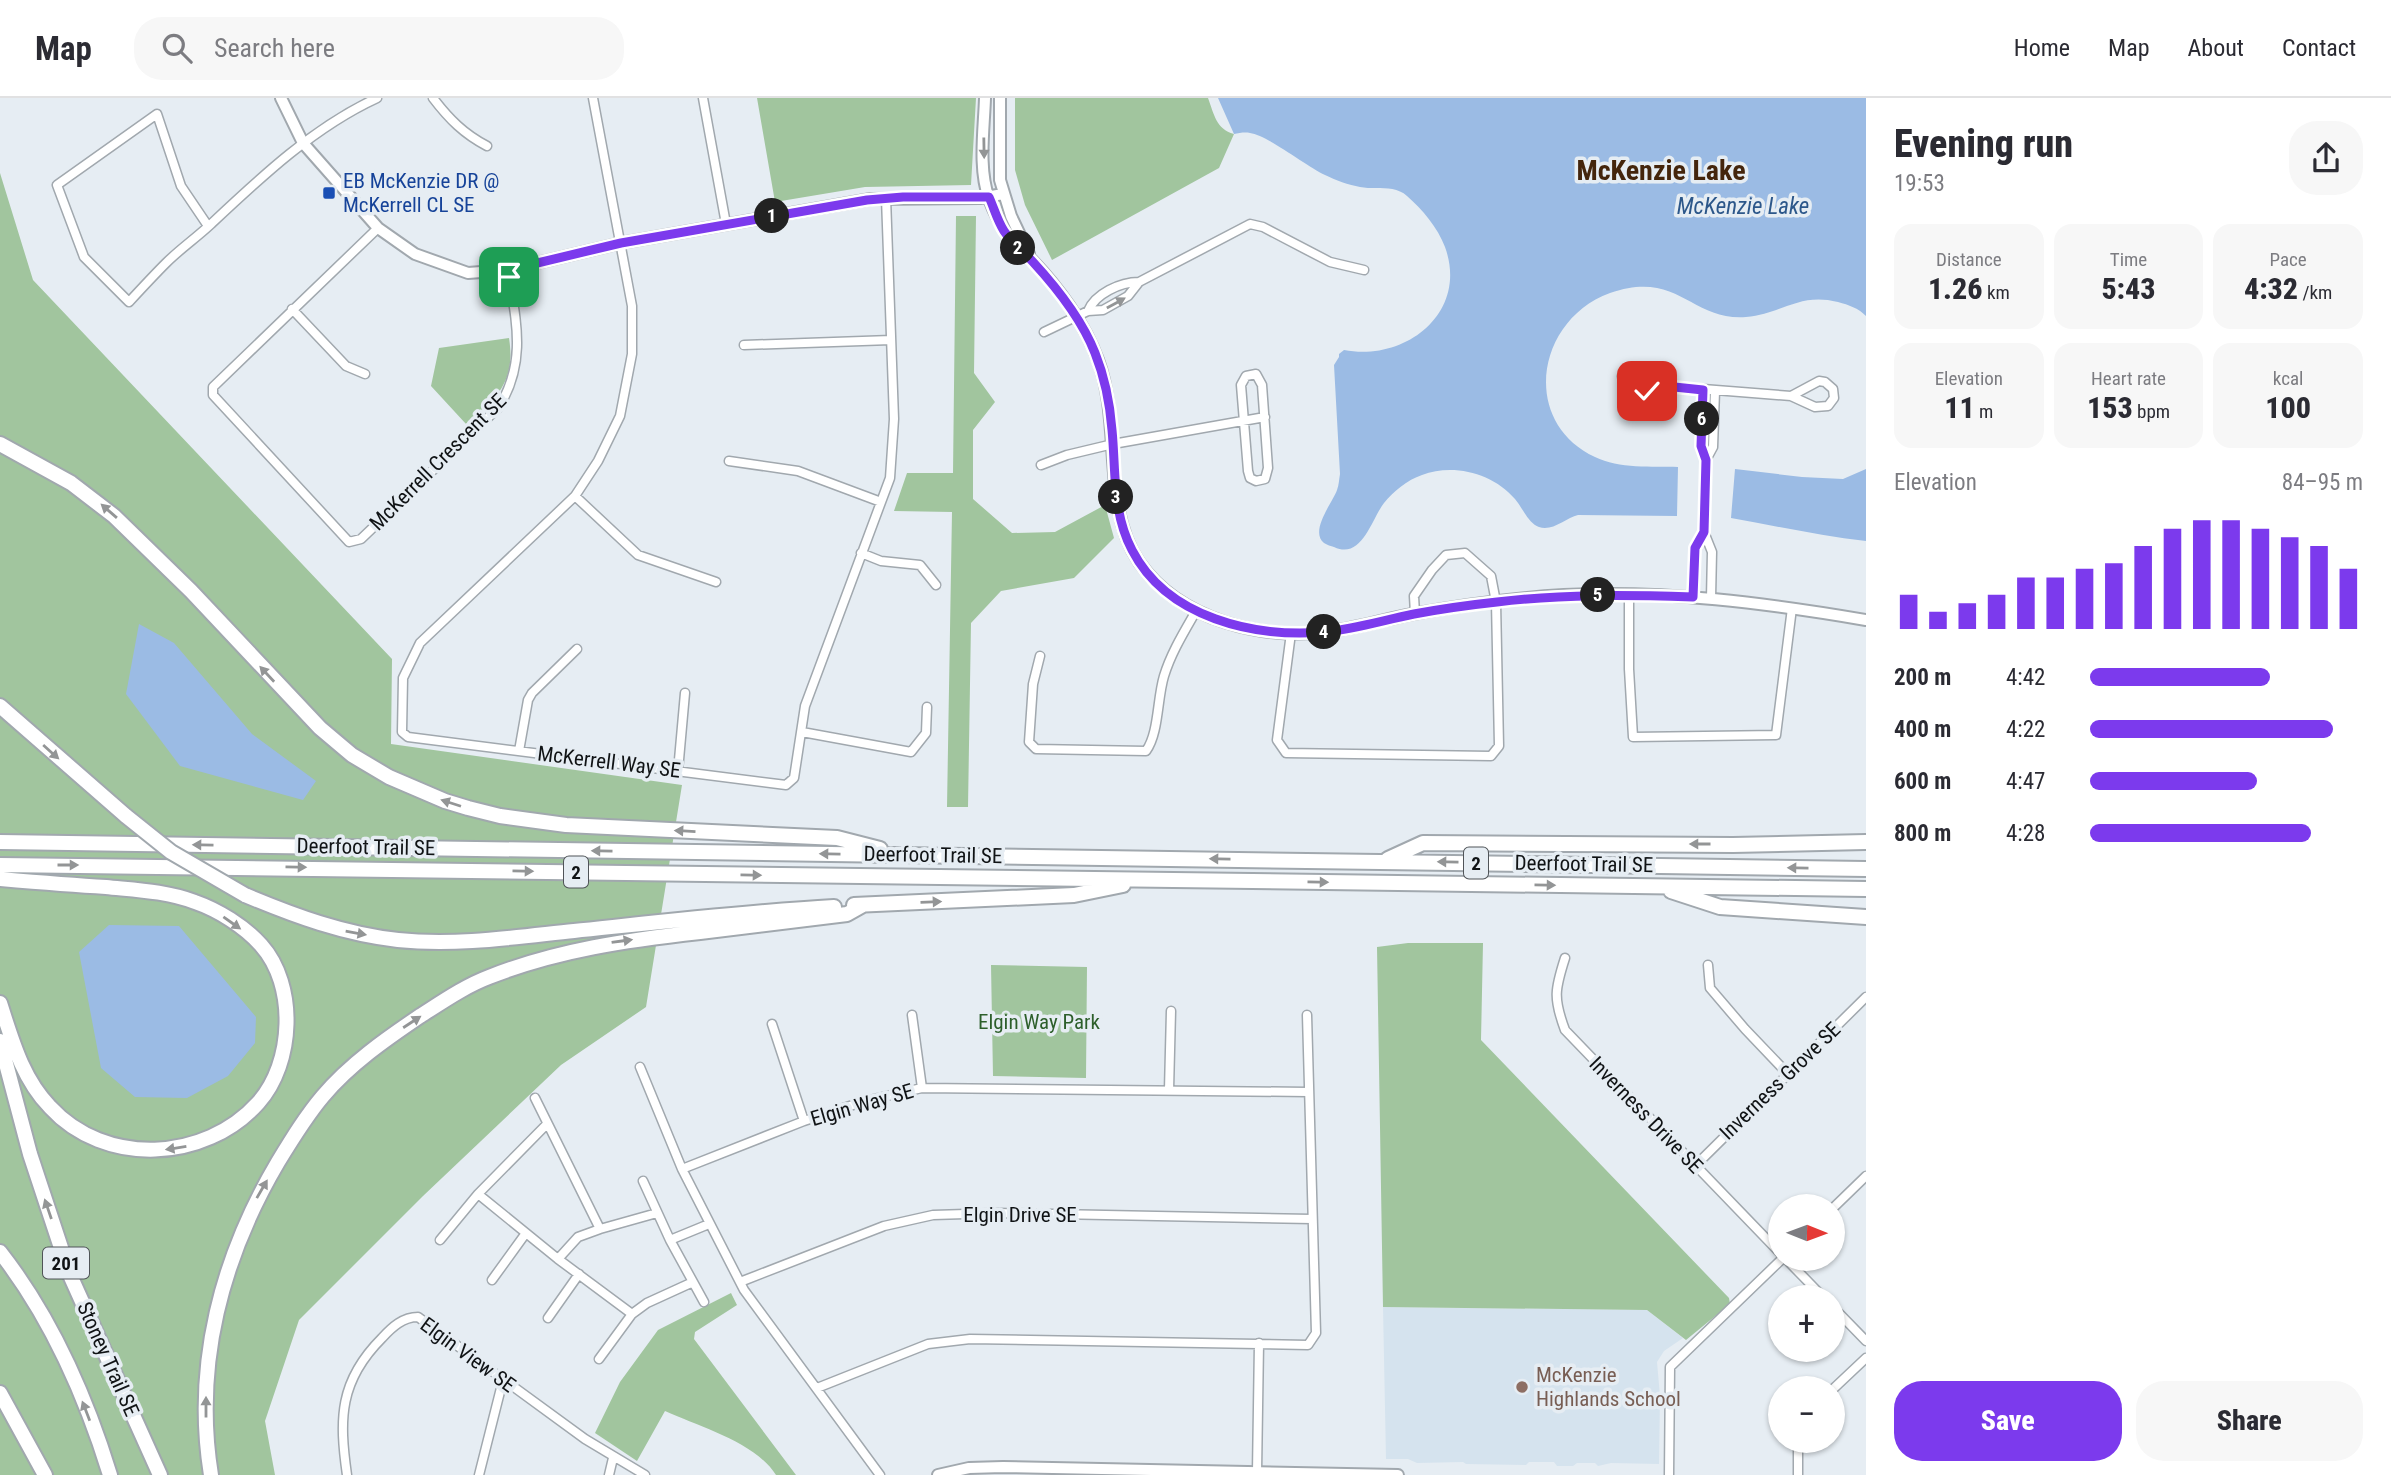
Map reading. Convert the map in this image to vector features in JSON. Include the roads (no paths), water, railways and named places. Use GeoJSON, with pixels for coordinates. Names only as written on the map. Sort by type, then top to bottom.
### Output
{"type":"FeatureCollection","features":[{"type":"Feature","properties":{"kind":"highway"},"geometry":{"type":"LineString","coordinates":[[0,441],[71,483],[114,516],[191,591],[320,729],[352,755],[389,777],[445,801],[500,816],[566,825],[844,839],[898,854]]}},
{"type":"Feature","properties":{"kind":"highway"},"geometry":{"type":"LineString","coordinates":[[0,706],[125,817],[171,852],[245,895],[306,920],[345,931],[399,940],[466,942],[757,912],[1074,895],[1152,879]]}},
{"type":"Feature","properties":{"kind":"highway"},"geometry":{"type":"LineString","coordinates":[[0,836],[37,843]]}},
{"type":"Feature","properties":{"kind":"highway","name":"Deerfoot Trail SE"},"geometry":{"type":"LineString","coordinates":[[0,842],[1866,869]]}},
{"type":"Feature","properties":{"kind":"highway"},"geometry":{"type":"LineString","coordinates":[[1382,861],[1423,843],[1733,845],[1866,842]]}},
{"type":"Feature","properties":{"kind":"highway","name":"Deerfoot Trail SE"},"geometry":{"type":"LineString","coordinates":[[0,865],[1866,890]]}},
{"type":"Feature","properties":{"kind":"highway"},"geometry":{"type":"LineString","coordinates":[[0,878],[151,891],[195,902],[225,917],[261,945],[273,964],[282,984],[285,1001],[285,1044],[279,1066],[258,1102],[224,1130],[184,1147],[137,1149],[87,1135],[49,1107],[24,1071],[0,1003]]}},
{"type":"Feature","properties":{"kind":"highway"},"geometry":{"type":"LineString","coordinates":[[1657,887],[1720,907],[1866,917]]}},
{"type":"Feature","properties":{"kind":"highway"},"geometry":{"type":"LineString","coordinates":[[211,1475],[206,1411],[208,1362],[213,1321],[227,1272],[258,1196],[297,1130],[323,1096],[355,1064],[438,1004],[487,978],[551,956],[615,942],[847,914],[863,905]]}},
{"type":"Feature","properties":{"kind":"highway","name":"Stoney Trail SE"},"geometry":{"type":"LineString","coordinates":[[0,1041],[30,1154],[70,1275],[159,1475]]}},
{"type":"Feature","properties":{"kind":"highway"},"geometry":{"type":"LineString","coordinates":[[1,1253],[45,1323],[68,1368],[110,1475]]}},
{"type":"Feature","properties":{"kind":"highway"},"geometry":{"type":"LineString","coordinates":[[0,1393],[45,1475]]}},
{"type":"Feature","properties":{"kind":"street"},"geometry":{"type":"LineString","coordinates":[[281,98],[303,144],[379,228],[415,254],[468,273],[508,270],[621,243],[886,198],[989,197],[1003,194]]}},
{"type":"Feature","properties":{"kind":"street"},"geometry":{"type":"LineString","coordinates":[[208,226],[181,186],[157,114],[57,185],[84,257],[128,302],[167,262],[208,226],[255,182],[303,144],[358,107],[377,98]]}},
{"type":"Feature","properties":{"kind":"street"},"geometry":{"type":"LineString","coordinates":[[433,98],[449,120],[469,137],[487,146]]}},
{"type":"Feature","properties":{"kind":"street","name":"McKerrell Way SE"},"geometry":{"type":"LineString","coordinates":[[593,98],[632,306],[632,354],[620,416],[598,461],[575,496],[420,643],[403,678],[402,732],[408,737],[786,785],[794,778],[805,706],[890,478],[893,459],[886,198]]}},
{"type":"Feature","properties":{"kind":"street"},"geometry":{"type":"LineString","coordinates":[[703,98],[726,224]]}},
{"type":"Feature","properties":{"kind":"street"},"geometry":{"type":"LineString","coordinates":[[985,98],[985,179],[989,197],[1005,233],[1031,260],[1076,318],[1093,347],[1108,398],[1117,508],[1133,552],[1157,583],[1177,600],[1196,611],[1249,628],[1291,632],[1334,631],[1415,614],[1496,602],[1564,596],[1712,598],[1866,620]]}},
{"type":"Feature","properties":{"kind":"street"},"geometry":{"type":"LineString","coordinates":[[1000,98],[999,174],[1003,194],[1031,260]]}},
{"type":"Feature","properties":{"kind":"street"},"geometry":{"type":"LineString","coordinates":[[1044,332],[1076,318],[1087,311],[1098,298],[1121,285],[1139,282],[1237,229],[1254,224],[1330,262],[1364,270]]}},
{"type":"Feature","properties":{"kind":"street","name":"McKerrell Crescent SE"},"geometry":{"type":"LineString","coordinates":[[379,228],[213,387],[213,395],[349,542],[362,539],[499,407],[509,390],[517,359],[516,327],[508,270]]}},
{"type":"Feature","properties":{"kind":"street"},"geometry":{"type":"LineString","coordinates":[[1087,311],[1100,311],[1125,298],[1139,282]]}},
{"type":"Feature","properties":{"kind":"street"},"geometry":{"type":"LineString","coordinates":[[292,309],[346,366],[365,374]]}},
{"type":"Feature","properties":{"kind":"street"},"geometry":{"type":"LineString","coordinates":[[744,345],[891,340]]}},
{"type":"Feature","properties":{"kind":"street"},"geometry":{"type":"LineString","coordinates":[[1665,386],[1639,367],[1629,368],[1622,376],[1624,387],[1631,394],[1665,386],[1791,396],[1811,406],[1822,408],[1831,404],[1834,391],[1830,385],[1819,381],[1791,396]]}},
{"type":"Feature","properties":{"kind":"street"},"geometry":{"type":"LineString","coordinates":[[1251,374],[1258,376],[1262,382],[1265,417],[1268,472],[1265,479],[1252,480],[1248,474],[1242,382],[1251,374]]}},
{"type":"Feature","properties":{"kind":"street"},"geometry":{"type":"LineString","coordinates":[[1703,390],[1701,446],[1706,460],[1704,532],[1712,552],[1712,598]]}},
{"type":"Feature","properties":{"kind":"street"},"geometry":{"type":"LineString","coordinates":[[1706,460],[1712,449],[1715,391]]}},
{"type":"Feature","properties":{"kind":"street"},"geometry":{"type":"LineString","coordinates":[[1041,465],[1067,454],[1113,444],[1265,417]]}},
{"type":"Feature","properties":{"kind":"street"},"geometry":{"type":"LineString","coordinates":[[729,461],[802,472],[881,502]]}},
{"type":"Feature","properties":{"kind":"street"},"geometry":{"type":"LineString","coordinates":[[575,496],[638,555],[716,582]]}},
{"type":"Feature","properties":{"kind":"street"},"geometry":{"type":"LineString","coordinates":[[1693,597],[1695,548],[1704,532]]}},
{"type":"Feature","properties":{"kind":"street"},"geometry":{"type":"LineString","coordinates":[[861,553],[881,561],[920,565],[936,585]]}},
{"type":"Feature","properties":{"kind":"street"},"geometry":{"type":"LineString","coordinates":[[1291,632],[1277,740],[1286,753],[1491,756],[1499,746],[1496,602],[1491,576],[1465,554],[1446,555],[1414,596],[1415,614]]}},
{"type":"Feature","properties":{"kind":"street"},"geometry":{"type":"LineString","coordinates":[[1629,595],[1633,737],[1776,735],[1792,608]]}},
{"type":"Feature","properties":{"kind":"street"},"geometry":{"type":"LineString","coordinates":[[1040,656],[1033,684],[1029,742],[1036,749],[1146,751],[1153,742],[1160,692],[1167,666],[1196,611]]}},
{"type":"Feature","properties":{"kind":"street"},"geometry":{"type":"LineString","coordinates":[[519,751],[528,701],[532,693],[577,649]]}},
{"type":"Feature","properties":{"kind":"street"},"geometry":{"type":"LineString","coordinates":[[678,771],[685,694]]}},
{"type":"Feature","properties":{"kind":"street"},"geometry":{"type":"LineString","coordinates":[[802,732],[912,752],[926,733],[927,707]]}},
{"type":"Feature","properties":{"kind":"street","name":"Inverness Drive SE"},"geometry":{"type":"LineString","coordinates":[[1565,958],[1557,982],[1556,1006],[1565,1030],[1768,1241]]}},
{"type":"Feature","properties":{"kind":"street"},"geometry":{"type":"LineString","coordinates":[[1708,965],[1710,988],[1787,1073]]}},
{"type":"Feature","properties":{"kind":"street","name":"Inverness Grove SE"},"geometry":{"type":"LineString","coordinates":[[1695,1166],[1866,997]]}},
{"type":"Feature","properties":{"kind":"street"},"geometry":{"type":"LineString","coordinates":[[1169,1090],[1171,1011]]}},
{"type":"Feature","properties":{"kind":"street"},"geometry":{"type":"LineString","coordinates":[[912,1015],[922,1088]]}},
{"type":"Feature","properties":{"kind":"street"},"geometry":{"type":"LineString","coordinates":[[817,1388],[928,1345],[970,1339],[1308,1345],[1316,1333],[1307,1015]]}},
{"type":"Feature","properties":{"kind":"street"},"geometry":{"type":"LineString","coordinates":[[772,1024],[804,1121]]}},
{"type":"Feature","properties":{"kind":"street"},"geometry":{"type":"LineString","coordinates":[[640,1068],[682,1169],[740,1282],[771,1329],[880,1475]]}},
{"type":"Feature","properties":{"kind":"street","name":"Elgin Way SE"},"geometry":{"type":"LineString","coordinates":[[682,1169],[804,1121],[865,1101],[922,1088],[1308,1092]]}},
{"type":"Feature","properties":{"kind":"street"},"geometry":{"type":"LineString","coordinates":[[536,1098],[600,1229]]}},
{"type":"Feature","properties":{"kind":"street"},"geometry":{"type":"LineString","coordinates":[[440,1240],[478,1194],[548,1124]]}},
{"type":"Feature","properties":{"kind":"street"},"geometry":{"type":"LineString","coordinates":[[1845,1196],[1866,1176]]}},
{"type":"Feature","properties":{"kind":"street"},"geometry":{"type":"LineString","coordinates":[[643,1181],[670,1240],[704,1302]]}},
{"type":"Feature","properties":{"kind":"street"},"geometry":{"type":"LineString","coordinates":[[478,1194],[558,1259],[632,1314]]}},
{"type":"Feature","properties":{"kind":"street"},"geometry":{"type":"LineString","coordinates":[[558,1259],[578,1237],[657,1213]]}},
{"type":"Feature","properties":{"kind":"street","name":"Elgin Drive SE"},"geometry":{"type":"LineString","coordinates":[[740,1282],[884,1226],[933,1215],[998,1213],[1312,1219]]}},
{"type":"Feature","properties":{"kind":"street"},"geometry":{"type":"LineString","coordinates":[[670,1240],[709,1224]]}},
{"type":"Feature","properties":{"kind":"street"},"geometry":{"type":"LineString","coordinates":[[492,1280],[526,1233]]}},
{"type":"Feature","properties":{"kind":"street"},"geometry":{"type":"LineString","coordinates":[[1669,1475],[1670,1367],[1770,1271]]}},
{"type":"Feature","properties":{"kind":"street"},"geometry":{"type":"LineString","coordinates":[[1797,1271],[1811,1285]]}},
{"type":"Feature","properties":{"kind":"street"},"geometry":{"type":"LineString","coordinates":[[548,1318],[579,1274]]}},
{"type":"Feature","properties":{"kind":"street"},"geometry":{"type":"LineString","coordinates":[[599,1359],[632,1314],[647,1303],[693,1282]]}},
{"type":"Feature","properties":{"kind":"street","name":"Elgin View SE"},"geometry":{"type":"LineString","coordinates":[[347,1475],[342,1424],[347,1390],[369,1351],[407,1317],[418,1317],[613,1458],[645,1475]]}},
{"type":"Feature","properties":{"kind":"street"},"geometry":{"type":"LineString","coordinates":[[1845,1319],[1866,1341]]}},
{"type":"Feature","properties":{"kind":"street"},"geometry":{"type":"LineString","coordinates":[[1257,1472],[1259,1343]]}},
{"type":"Feature","properties":{"kind":"street"},"geometry":{"type":"LineString","coordinates":[[1845,1378],[1866,1358]]}},
{"type":"Feature","properties":{"kind":"street"},"geometry":{"type":"LineString","coordinates":[[479,1475],[503,1381]]}},
{"type":"Feature","properties":{"kind":"street"},"geometry":{"type":"LineString","coordinates":[[1798,1453],[1798,1475]]}},
{"type":"Feature","properties":{"kind":"street"},"geometry":{"type":"LineString","coordinates":[[609,1475],[613,1458]]}},
{"type":"Feature","properties":{"kind":"street"},"geometry":{"type":"LineString","coordinates":[[938,1475],[969,1468],[1003,1467],[1130,1472],[1398,1475]]}},
{"type":"Feature","properties":{"kind":"water","name":"McKenzie Lake"},"geometry":{"type":"Polygon","coordinates":[[[1218,98],[1866,98],[1866,316],[1838,302],[1812,300],[1759,315],[1727,316],[1652,287],[1633,287],[1610,293],[1585,306],[1566,325],[1553,348],[1547,372],[1547,397],[1555,420],[1571,441],[1595,457],[1625,465],[1678,467],[1677,516],[1578,515],[1549,528],[1539,527],[1515,499],[1496,483],[1472,473],[1447,470],[1416,477],[1396,490],[1384,503],[1365,536],[1352,548],[1344,550],[1330,546],[1320,538],[1319,531],[1323,516],[1337,490],[1340,474],[1334,365],[1344,350],[1367,352],[1389,348],[1409,340],[1426,328],[1440,312],[1448,293],[1450,271],[1445,247],[1429,219],[1402,192],[1342,182],[1317,171],[1257,135],[1234,134],[1218,98]]]}},
{"type":"Feature","properties":{"kind":"water"},"geometry":{"type":"Polygon","coordinates":[[[1735,469],[1843,479],[1866,469],[1866,541],[1731,518],[1735,469]]]}},
{"type":"Feature","properties":{"kind":"water"},"geometry":{"type":"Polygon","coordinates":[[[139,624],[174,643],[252,734],[316,781],[303,800],[180,766],[126,694],[139,624]]]}},
{"type":"Feature","properties":{"kind":"water"},"geometry":{"type":"Polygon","coordinates":[[[109,925],[179,926],[256,1017],[255,1043],[228,1076],[187,1098],[135,1097],[101,1068],[79,952],[109,925]]]}},
{"type":"Feature","properties":{"kind":"place","name":"EB McKenzie DR @ McKerrell CL SE"},"geometry":{"type":"Point","coordinates":[329,193]}},
{"type":"Feature","properties":{"kind":"place","name":"McKenzie Highlands School"},"geometry":{"type":"Point","coordinates":[1522,1387]}},
{"type":"Feature","properties":{"kind":"district","name":"McKenzie Lake"},"geometry":{"type":"Point","coordinates":[1661,170]}},
{"type":"Feature","properties":{"kind":"park label","name":"Elgin Way Park"},"geometry":{"type":"Point","coordinates":[1039,1022]}}]}
